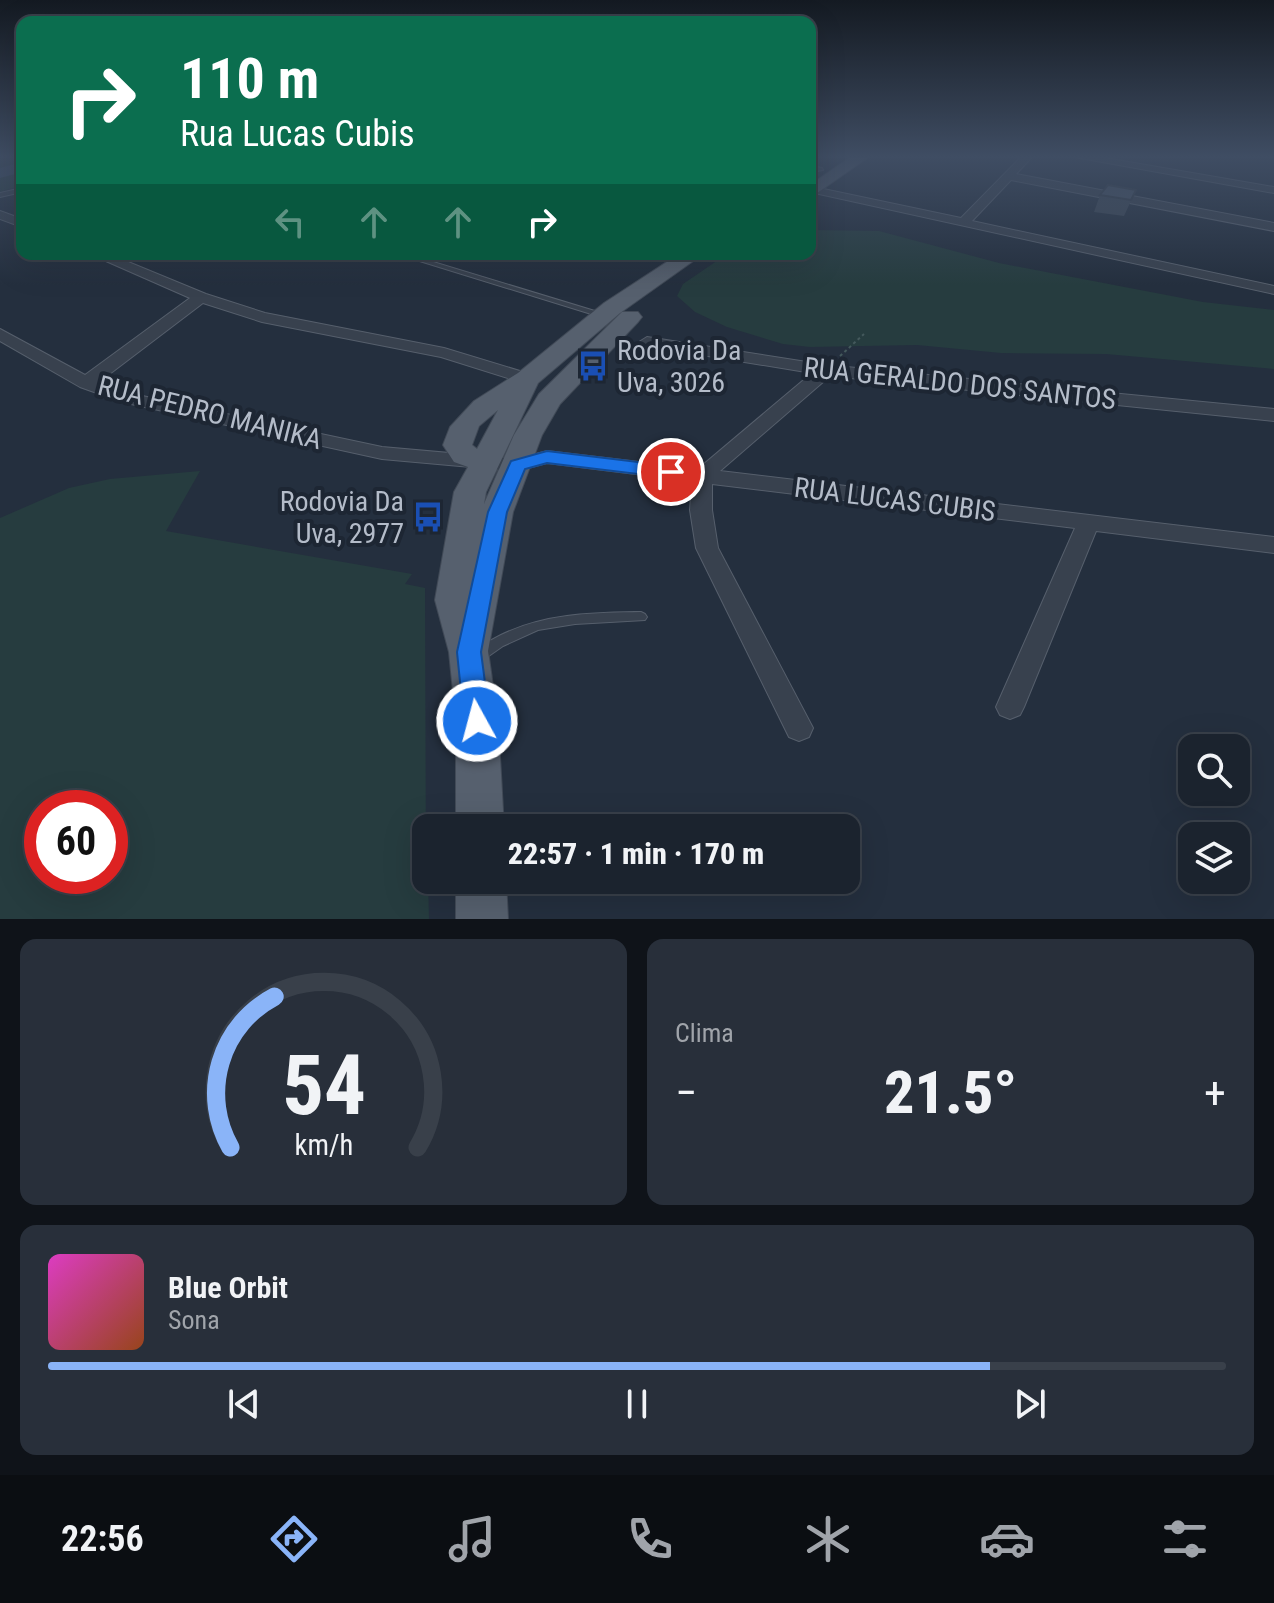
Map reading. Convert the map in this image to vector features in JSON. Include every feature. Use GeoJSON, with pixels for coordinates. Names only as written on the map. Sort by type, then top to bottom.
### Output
{"type":"FeatureCollection","features":[{"type":"Feature","properties":{"kind":"main road"},"geometry":{"type":"LineString","coordinates":[[500,464],[462,456],[457,449],[458,437],[488,401],[527,379],[604,315],[679,260]]}},
{"type":"Feature","properties":{"kind":"main road"},"geometry":{"type":"LineString","coordinates":[[500,464],[528,435],[549,400],[597,348],[654,297],[708,260]]}},
{"type":"Feature","properties":{"kind":"main road"},"geometry":{"type":"LineString","coordinates":[[480,814],[477,721],[470,657],[497,512],[500,464],[527,379]]}},
{"type":"Feature","properties":{"kind":"main road"},"geometry":{"type":"LineString","coordinates":[[481,894],[482,919]]}},
{"type":"Feature","properties":{"kind":"street"},"geometry":{"type":"LineString","coordinates":[[882,199],[964,222],[1274,290]]}},
{"type":"Feature","properties":{"kind":"street"},"geometry":{"type":"LineString","coordinates":[[964,222],[987,199]]}},
{"type":"Feature","properties":{"kind":"street"},"geometry":{"type":"LineString","coordinates":[[1128,199],[1274,227]]}},
{"type":"Feature","properties":{"kind":"street"},"geometry":{"type":"LineString","coordinates":[[112,260],[201,297],[262,317],[444,353],[527,379]]}},
{"type":"Feature","properties":{"kind":"street"},"geometry":{"type":"LineString","coordinates":[[86,383],[201,297]]}},
{"type":"Feature","properties":{"kind":"street","name":"RUA PEDRO MANIKA"},"geometry":{"type":"LineString","coordinates":[[0,334],[86,383],[128,398],[382,453],[500,464]]}},
{"type":"Feature","properties":{"kind":"street","name":"RUA GERALDO DOS SANTOS"},"geometry":{"type":"LineString","coordinates":[[647,342],[826,370],[1274,415]]}},
{"type":"Feature","properties":{"kind":"street"},"geometry":{"type":"LineString","coordinates":[[799,728],[707,548],[701,510],[702,476],[826,370]]}},
{"type":"Feature","properties":{"kind":"street","name":"RUA PEDRO MANIKA"},"geometry":{"type":"LineString","coordinates":[[382,453],[422,450],[458,437]]}},
{"type":"Feature","properties":{"kind":"street","name":"RUA LUCAS CUBIS"},"geometry":{"type":"LineString","coordinates":[[500,464],[547,457],[1274,545]]}},
{"type":"Feature","properties":{"kind":"street"},"geometry":{"type":"LineString","coordinates":[[1010,707],[1088,523]]}},
{"type":"Feature","properties":{"kind":"lane"},"geometry":{"type":"LineString","coordinates":[[420,260],[604,315]]}},
{"type":"Feature","properties":{"kind":"lane"},"geometry":{"type":"LineString","coordinates":[[470,657],[511,633],[544,622],[641,617]]}},
{"type":"Feature","properties":{"kind":"path"},"geometry":{"type":"LineString","coordinates":[[826,370],[864,334]]}},
{"type":"Feature","properties":{"kind":"green space"},"geometry":{"type":"Polygon","coordinates":[[[816,230],[879,231],[999,263],[1203,302],[1274,310],[1274,369],[1106,354],[1001,353],[917,345],[810,347],[783,344],[727,327],[695,312],[677,296],[683,284],[718,260],[816,260],[816,230]]]}},
{"type":"Feature","properties":{"kind":"green space"},"geometry":{"type":"Polygon","coordinates":[[[200,471],[166,531],[412,574],[405,584],[425,588],[426,814],[412,814],[412,894],[428,894],[429,919],[0,919],[0,518],[69,488],[110,479],[200,471]]]}},
{"type":"Feature","properties":{"kind":"place","name":"Rodovia Da Uva, 3026"},"geometry":{"type":"Point","coordinates":[593,366]}},
{"type":"Feature","properties":{"kind":"place","name":"Rodovia Da Uva, 2977"},"geometry":{"type":"Point","coordinates":[428,517]}},
{"type":"Feature","properties":{"kind":"route"},"geometry":{"type":"LineString","coordinates":[[477,721],[469,652],[497,512],[517,465],[547,457],[671,472]]}}]}
